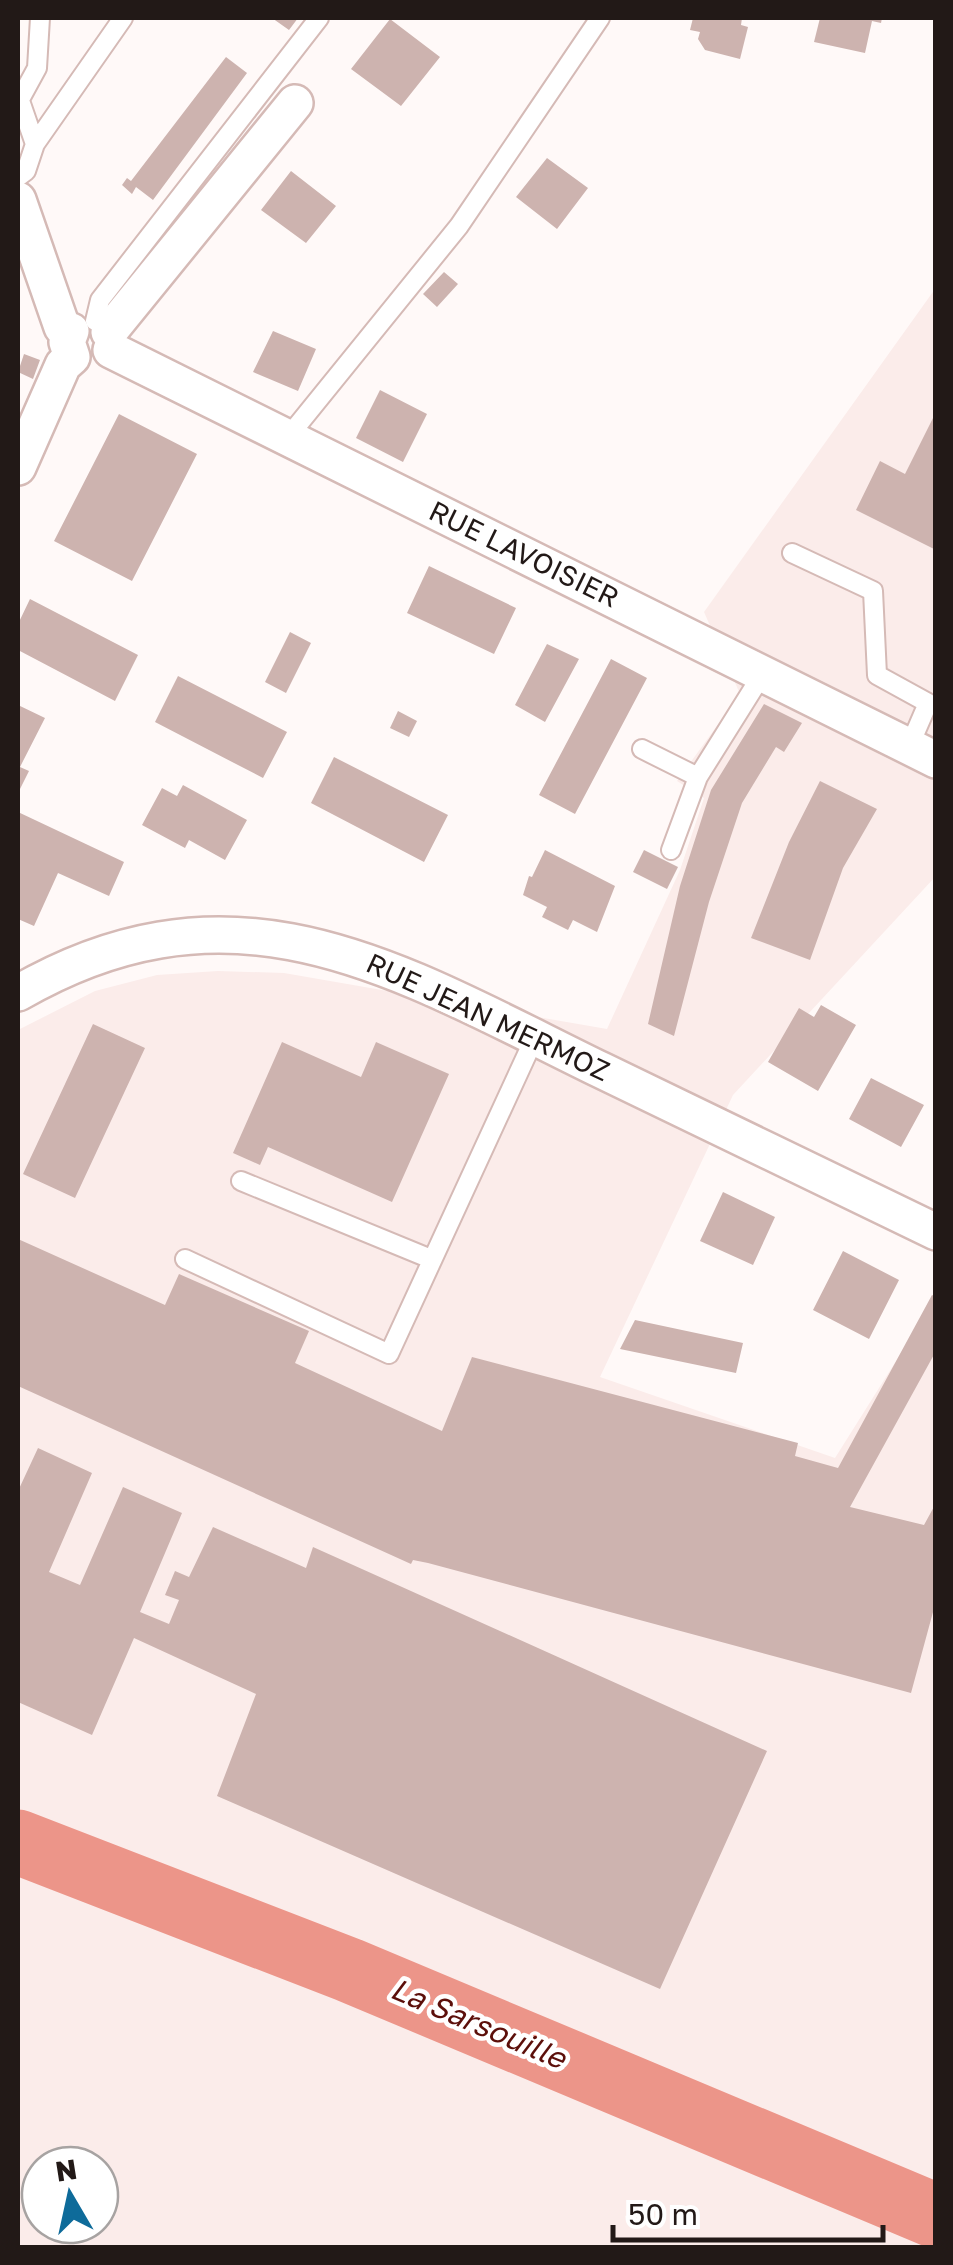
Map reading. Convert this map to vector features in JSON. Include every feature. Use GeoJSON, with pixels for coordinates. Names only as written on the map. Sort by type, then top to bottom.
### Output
{"type":"FeatureCollection","features":[{"type":"Feature","properties":{"kind":"street"},"geometry":{"type":"LineString","coordinates":[[18,467],[63,365],[92,338],[295,102]]}},
{"type":"Feature","properties":{"kind":"street"},"geometry":{"type":"LineString","coordinates":[[18,200],[62,327],[92,338]]}},
{"type":"Feature","properties":{"kind":"street","name":"RUE LAVOISIER"},"geometry":{"type":"LineString","coordinates":[[92,338],[922,753]]}},
{"type":"Feature","properties":{"kind":"street","name":"RUE JEAN MERMOZ"},"geometry":{"type":"LineString","coordinates":[[18,993],[76,964],[191,937],[276,938],[378,963],[936,1232]]}},
{"type":"Feature","properties":{"kind":"lane"},"geometry":{"type":"LineString","coordinates":[[35,144],[18,98],[38,68],[40,18]]}},
{"type":"Feature","properties":{"kind":"lane"},"geometry":{"type":"LineString","coordinates":[[18,178],[26,171],[35,144],[123,18]]}},
{"type":"Feature","properties":{"kind":"lane"},"geometry":{"type":"LineString","coordinates":[[92,338],[100,300],[319,18]]}},
{"type":"Feature","properties":{"kind":"lane"},"geometry":{"type":"LineString","coordinates":[[288,437],[459,226],[600,18]]}},
{"type":"Feature","properties":{"kind":"lane"},"geometry":{"type":"LineString","coordinates":[[792,553],[874,591],[876,675],[932,705],[922,753]]}},
{"type":"Feature","properties":{"kind":"lane"},"geometry":{"type":"LineString","coordinates":[[671,850],[698,778],[763,673]]}},
{"type":"Feature","properties":{"kind":"lane"},"geometry":{"type":"LineString","coordinates":[[642,749],[698,778]]}},
{"type":"Feature","properties":{"kind":"lane"},"geometry":{"type":"LineString","coordinates":[[185,1259],[389,1354],[535,1036]]}},
{"type":"Feature","properties":{"kind":"lane"},"geometry":{"type":"LineString","coordinates":[[241,1181],[431,1259]]}},
{"type":"Feature","properties":{"kind":"shaded area"},"geometry":{"type":"Polygon","coordinates":[[[935,289],[935,877],[733,1095],[600,1377],[835,1458],[935,1299],[935,2247],[18,2248],[18,1030],[95,991],[157,975],[218,971],[284,973],[607,1029],[680,870],[704,798],[677,781],[740,694],[704,612],[935,289]]]}},
{"type":"Feature","properties":{"kind":"building"},"geometry":{"type":"Polygon","coordinates":[[[272,18],[298,18],[289,30],[272,18]]]}},
{"type":"Feature","properties":{"kind":"building"},"geometry":{"type":"Polygon","coordinates":[[[693,18],[742,18],[741,25],[748,27],[740,59],[705,50],[698,39],[700,32],[690,30],[693,18]]]}},
{"type":"Feature","properties":{"kind":"building"},"geometry":{"type":"Polygon","coordinates":[[[820,18],[882,18],[881,23],[872,21],[865,53],[814,42],[820,18]]]}},
{"type":"Feature","properties":{"kind":"building"},"geometry":{"type":"Polygon","coordinates":[[[390,19],[440,57],[401,106],[351,69],[390,19]]]}},
{"type":"Feature","properties":{"kind":"building"},"geometry":{"type":"Polygon","coordinates":[[[226,57],[247,73],[153,200],[136,187],[132,194],[122,185],[127,178],[131,181],[226,57]]]}},
{"type":"Feature","properties":{"kind":"building"},"geometry":{"type":"Polygon","coordinates":[[[547,158],[588,188],[557,229],[516,197],[547,158]]]}},
{"type":"Feature","properties":{"kind":"building"},"geometry":{"type":"Polygon","coordinates":[[[291,171],[336,206],[306,243],[261,210],[291,171]]]}},
{"type":"Feature","properties":{"kind":"building"},"geometry":{"type":"Polygon","coordinates":[[[444,272],[458,284],[437,307],[423,294],[444,272]]]}},
{"type":"Feature","properties":{"kind":"building"},"geometry":{"type":"Polygon","coordinates":[[[273,331],[316,349],[298,391],[253,372],[273,331]]]}},
{"type":"Feature","properties":{"kind":"building"},"geometry":{"type":"Polygon","coordinates":[[[24,354],[40,360],[33,379],[18,372],[24,354]]]}},
{"type":"Feature","properties":{"kind":"building"},"geometry":{"type":"Polygon","coordinates":[[[380,390],[427,414],[403,462],[356,438],[380,390]]]}},
{"type":"Feature","properties":{"kind":"building"},"geometry":{"type":"Polygon","coordinates":[[[936,412],[936,550],[856,510],[880,461],[905,474],[936,412]]]}},
{"type":"Feature","properties":{"kind":"building"},"geometry":{"type":"Polygon","coordinates":[[[119,414],[197,454],[132,581],[54,541],[119,414]]]}},
{"type":"Feature","properties":{"kind":"building"},"geometry":{"type":"Polygon","coordinates":[[[429,566],[516,608],[494,654],[407,613],[429,566]]]}},
{"type":"Feature","properties":{"kind":"building"},"geometry":{"type":"Polygon","coordinates":[[[30,599],[138,655],[115,701],[18,650],[18,624],[30,599]]]}},
{"type":"Feature","properties":{"kind":"building"},"geometry":{"type":"Polygon","coordinates":[[[290,632],[311,643],[286,693],[265,682],[290,632]]]}},
{"type":"Feature","properties":{"kind":"building"},"geometry":{"type":"Polygon","coordinates":[[[547,644],[579,659],[545,722],[515,705],[547,644]]]}},
{"type":"Feature","properties":{"kind":"building"},"geometry":{"type":"Polygon","coordinates":[[[611,659],[647,678],[575,814],[539,795],[611,659]]]}},
{"type":"Feature","properties":{"kind":"building"},"geometry":{"type":"Polygon","coordinates":[[[178,676],[287,732],[263,778],[155,722],[178,676]]]}},
{"type":"Feature","properties":{"kind":"building"},"geometry":{"type":"Polygon","coordinates":[[[764,704],[802,723],[784,752],[776,747],[742,803],[709,902],[674,1036],[648,1024],[680,886],[711,790],[764,704]]]}},
{"type":"Feature","properties":{"kind":"building"},"geometry":{"type":"Polygon","coordinates":[[[18,705],[45,718],[20,767],[29,771],[18,793],[18,705]]]}},
{"type":"Feature","properties":{"kind":"building"},"geometry":{"type":"Polygon","coordinates":[[[398,711],[417,721],[409,737],[390,728],[398,711]]]}},
{"type":"Feature","properties":{"kind":"building"},"geometry":{"type":"Polygon","coordinates":[[[334,757],[448,815],[424,862],[311,803],[334,757]]]}},
{"type":"Feature","properties":{"kind":"building"},"geometry":{"type":"Polygon","coordinates":[[[820,781],[877,809],[843,868],[810,960],[751,938],[789,842],[820,781]]]}},
{"type":"Feature","properties":{"kind":"building"},"geometry":{"type":"Polygon","coordinates":[[[183,785],[247,820],[225,860],[189,840],[185,848],[142,825],[162,788],[177,796],[183,785]]]}},
{"type":"Feature","properties":{"kind":"building"},"geometry":{"type":"Polygon","coordinates":[[[18,812],[124,862],[109,896],[58,873],[34,926],[18,919],[18,812]]]}},
{"type":"Feature","properties":{"kind":"building"},"geometry":{"type":"Polygon","coordinates":[[[545,850],[615,886],[597,932],[573,920],[568,930],[542,917],[547,907],[523,895],[545,850]]]}},
{"type":"Feature","properties":{"kind":"building"},"geometry":{"type":"Polygon","coordinates":[[[644,850],[678,867],[667,889],[633,872],[644,850]]]}},
{"type":"Feature","properties":{"kind":"building"},"geometry":{"type":"Polygon","coordinates":[[[821,1005],[856,1025],[818,1091],[768,1062],[799,1008],[814,1017],[821,1005]]]}},
{"type":"Feature","properties":{"kind":"building"},"geometry":{"type":"Polygon","coordinates":[[[93,1024],[145,1048],[75,1198],[23,1174],[93,1024]]]}},
{"type":"Feature","properties":{"kind":"building"},"geometry":{"type":"Polygon","coordinates":[[[282,1042],[361,1077],[376,1042],[449,1074],[392,1202],[268,1147],[260,1165],[233,1153],[282,1042]]]}},
{"type":"Feature","properties":{"kind":"building"},"geometry":{"type":"Polygon","coordinates":[[[871,1078],[924,1105],[901,1147],[849,1119],[871,1078]]]}},
{"type":"Feature","properties":{"kind":"building"},"geometry":{"type":"Polygon","coordinates":[[[723,1192],[775,1217],[753,1265],[700,1241],[723,1192]]]}},
{"type":"Feature","properties":{"kind":"building"},"geometry":{"type":"Polygon","coordinates":[[[18,1239],[165,1305],[179,1274],[309,1331],[295,1363],[442,1431],[472,1357],[798,1443],[795,1456],[838,1468],[932,1295],[936,1297],[936,1351],[850,1507],[924,1525],[936,1503],[936,1601],[911,1693],[428,1563],[413,1560],[411,1564],[18,1386],[18,1239]]]}},
{"type":"Feature","properties":{"kind":"building"},"geometry":{"type":"Polygon","coordinates":[[[843,1251],[899,1280],[869,1339],[813,1310],[843,1251]]]}},
{"type":"Feature","properties":{"kind":"building"},"geometry":{"type":"Polygon","coordinates":[[[635,1320],[743,1343],[736,1373],[620,1349],[635,1320]]]}},
{"type":"Feature","properties":{"kind":"building"},"geometry":{"type":"Polygon","coordinates":[[[38,1448],[92,1473],[49,1572],[80,1585],[123,1487],[182,1513],[140,1612],[169,1624],[179,1600],[165,1595],[175,1571],[189,1577],[213,1527],[306,1568],[313,1547],[767,1751],[660,1989],[217,1796],[256,1694],[134,1638],[92,1735],[18,1702],[18,1491],[38,1448]]]}},
{"type":"Feature","properties":{"kind":"waterway","name":"La Sarsouille"},"geometry":{"type":"LineString","coordinates":[[18,1842],[349,1970],[936,2216]]}}]}
